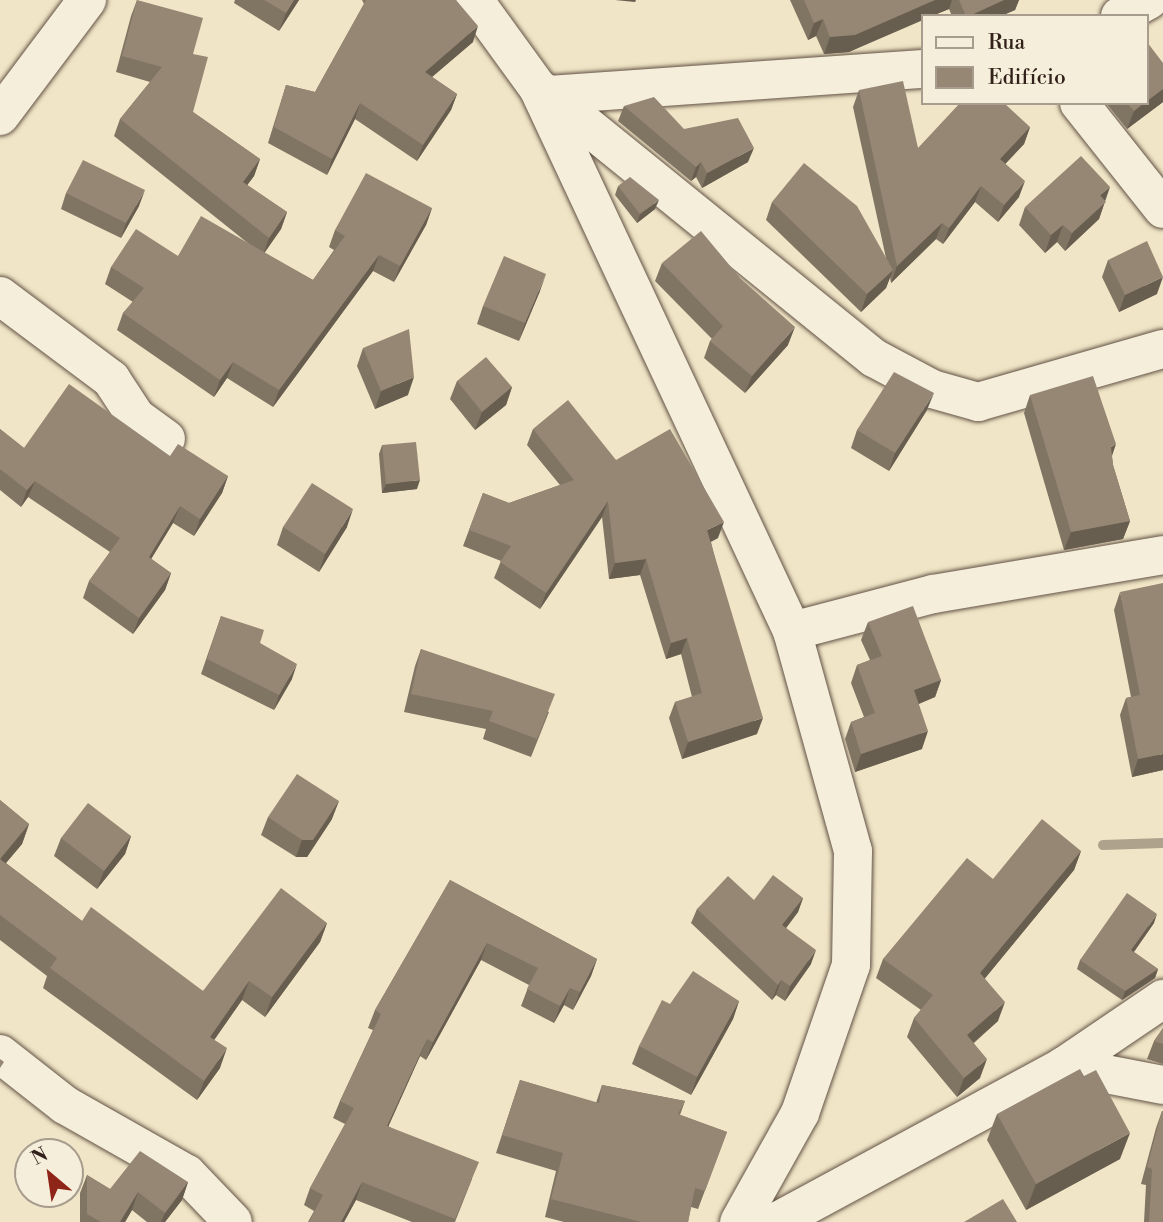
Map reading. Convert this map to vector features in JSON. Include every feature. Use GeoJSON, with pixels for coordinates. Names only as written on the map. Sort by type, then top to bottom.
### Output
{"type":"FeatureCollection","features":[{"type":"Feature","properties":{"kind":"street"},"geometry":{"type":"LineString","coordinates":[[0,116],[87,0]]}},
{"type":"Feature","properties":{"kind":"street"},"geometry":{"type":"LineString","coordinates":[[474,0],[543,91],[792,631],[853,851],[851,965],[800,1113],[739,1222]]}},
{"type":"Feature","properties":{"kind":"street"},"geometry":{"type":"LineString","coordinates":[[1124,14],[1149,0]]}},
{"type":"Feature","properties":{"kind":"street"},"geometry":{"type":"LineString","coordinates":[[543,91],[922,69]]}},
{"type":"Feature","properties":{"kind":"street"},"geometry":{"type":"LineString","coordinates":[[543,91],[874,358],[932,389],[978,402],[1163,349]]}},
{"type":"Feature","properties":{"kind":"street"},"geometry":{"type":"LineString","coordinates":[[1081,105],[1163,209]]}},
{"type":"Feature","properties":{"kind":"street"},"geometry":{"type":"LineString","coordinates":[[0,296],[111,379],[136,416],[166,439]]}},
{"type":"Feature","properties":{"kind":"street"},"geometry":{"type":"LineString","coordinates":[[792,631],[933,594],[1163,555]]}},
{"type":"Feature","properties":{"kind":"street"},"geometry":{"type":"LineString","coordinates":[[776,1222],[1064,1066],[1163,999]]}},
{"type":"Feature","properties":{"kind":"street"},"geometry":{"type":"LineString","coordinates":[[0,1054],[65,1105],[187,1174],[233,1222]]}},
{"type":"Feature","properties":{"kind":"street"},"geometry":{"type":"LineString","coordinates":[[1064,1066],[1163,1085]]}},
{"type":"Feature","properties":{"kind":"building"},"geometry":{"type":"Polygon","coordinates":[[[137,0],[203,18],[193,54],[208,57],[193,112],[260,159],[243,182],[287,212],[269,238],[120,119],[162,67],[122,56],[137,0]]]}},
{"type":"Feature","properties":{"kind":"building"},"geometry":{"type":"Polygon","coordinates":[[[264,0],[294,0],[286,13],[264,0]]]}},
{"type":"Feature","properties":{"kind":"building"},"geometry":{"type":"Polygon","coordinates":[[[366,0],[456,0],[478,26],[425,72],[457,94],[423,145],[360,103],[332,159],[274,127],[286,85],[315,92],[366,0]]]}},
{"type":"Feature","properties":{"kind":"building"},"geometry":{"type":"Polygon","coordinates":[[[804,0],[935,0],[855,35],[830,37],[823,19],[814,23],[804,0]]]}},
{"type":"Feature","properties":{"kind":"building"},"geometry":{"type":"Polygon","coordinates":[[[959,0],[1004,0],[973,14],[965,14],[959,0]]]}},
{"type":"Feature","properties":{"kind":"building"},"geometry":{"type":"Polygon","coordinates":[[[1149,45],[1163,63],[1163,89],[1149,100],[1149,45]]]}},
{"type":"Feature","properties":{"kind":"building"},"geometry":{"type":"Polygon","coordinates":[[[903,81],[918,148],[958,105],[1006,105],[1030,127],[1000,159],[1025,181],[1004,205],[981,186],[949,228],[942,223],[897,266],[859,90],[903,81]]]}},
{"type":"Feature","properties":{"kind":"building"},"geometry":{"type":"Polygon","coordinates":[[[654,97],[684,129],[738,118],[754,148],[707,173],[701,162],[696,167],[624,106],[654,97]]]}},
{"type":"Feature","properties":{"kind":"building"},"geometry":{"type":"Polygon","coordinates":[[[1129,105],[1142,105],[1134,111],[1129,105]]]}},
{"type":"Feature","properties":{"kind":"building"},"geometry":{"type":"Polygon","coordinates":[[[1081,156],[1110,187],[1100,195],[1106,202],[1072,233],[1063,225],[1051,235],[1025,207],[1081,156]]]}},
{"type":"Feature","properties":{"kind":"building"},"geometry":{"type":"Polygon","coordinates":[[[83,160],[145,190],[126,223],[66,193],[83,160]]]}},
{"type":"Feature","properties":{"kind":"building"},"geometry":{"type":"Polygon","coordinates":[[[804,163],[857,206],[893,270],[867,294],[772,202],[804,163]]]}},
{"type":"Feature","properties":{"kind":"building"},"geometry":{"type":"Polygon","coordinates":[[[366,173],[432,208],[400,266],[379,255],[279,390],[233,362],[220,380],[123,313],[144,288],[111,267],[136,229],[178,256],[201,216],[313,280],[345,236],[335,230],[366,173]]]}},
{"type":"Feature","properties":{"kind":"building"},"geometry":{"type":"Polygon","coordinates":[[[630,177],[659,200],[640,214],[618,186],[630,177]]]}},
{"type":"Feature","properties":{"kind":"building"},"geometry":{"type":"Polygon","coordinates":[[[701,231],[741,279],[795,327],[752,376],[710,341],[723,326],[662,263],[701,231]]]}},
{"type":"Feature","properties":{"kind":"building"},"geometry":{"type":"Polygon","coordinates":[[[1147,241],[1163,277],[1125,295],[1108,260],[1147,241]]]}},
{"type":"Feature","properties":{"kind":"building"},"geometry":{"type":"Polygon","coordinates":[[[504,256],[546,274],[525,323],[483,306],[504,256]]]}},
{"type":"Feature","properties":{"kind":"building"},"geometry":{"type":"Polygon","coordinates":[[[409,329],[414,377],[381,391],[363,348],[409,329]]]}},
{"type":"Feature","properties":{"kind":"building"},"geometry":{"type":"Polygon","coordinates":[[[486,357],[512,387],[482,412],[457,381],[486,357]]]}},
{"type":"Feature","properties":{"kind":"building"},"geometry":{"type":"Polygon","coordinates":[[[894,372],[934,393],[895,453],[857,430],[894,372]]]}},
{"type":"Feature","properties":{"kind":"building"},"geometry":{"type":"Polygon","coordinates":[[[1093,376],[1116,444],[1111,447],[1113,465],[1130,521],[1071,532],[1030,395],[1093,376]]]}},
{"type":"Feature","properties":{"kind":"building"},"geometry":{"type":"Polygon","coordinates":[[[69,384],[170,456],[178,444],[228,476],[200,519],[180,506],[149,557],[171,573],[139,618],[89,581],[120,538],[35,481],[27,490],[0,469],[0,429],[24,448],[69,384]]]}},
{"type":"Feature","properties":{"kind":"building"},"geometry":{"type":"Polygon","coordinates":[[[568,400],[616,460],[670,429],[724,522],[707,530],[763,718],[688,742],[675,702],[702,693],[687,638],[671,643],[646,559],[615,563],[608,501],[546,593],[500,562],[511,546],[469,530],[483,493],[509,503],[574,480],[533,429],[568,400]]]}},
{"type":"Feature","properties":{"kind":"building"},"geometry":{"type":"Polygon","coordinates":[[[416,442],[420,480],[386,484],[382,445],[416,442]]]}},
{"type":"Feature","properties":{"kind":"building"},"geometry":{"type":"Polygon","coordinates":[[[312,483],[353,509],[325,554],[283,527],[312,483]]]}},
{"type":"Feature","properties":{"kind":"building"},"geometry":{"type":"Polygon","coordinates":[[[1163,583],[1163,754],[1138,759],[1126,698],[1140,695],[1120,592],[1163,583]]]}},
{"type":"Feature","properties":{"kind":"building"},"geometry":{"type":"Polygon","coordinates":[[[913,606],[941,680],[914,690],[928,731],[861,754],[851,722],[875,713],[857,665],[882,656],[868,622],[913,606]]]}},
{"type":"Feature","properties":{"kind":"building"},"geometry":{"type":"Polygon","coordinates":[[[221,616],[264,630],[260,643],[297,664],[279,695],[207,659],[221,616]]]}},
{"type":"Feature","properties":{"kind":"building"},"geometry":{"type":"Polygon","coordinates":[[[421,649],[555,694],[537,739],[489,721],[493,711],[411,694],[421,649]]]}},
{"type":"Feature","properties":{"kind":"building"},"geometry":{"type":"Polygon","coordinates":[[[297,774],[339,801],[313,840],[302,840],[268,817],[297,774]]]}},
{"type":"Feature","properties":{"kind":"building"},"geometry":{"type":"Polygon","coordinates":[[[0,800],[29,824],[0,859],[0,800]]]}},
{"type":"Feature","properties":{"kind":"building"},"geometry":{"type":"Polygon","coordinates":[[[88,803],[131,836],[104,871],[61,838],[88,803]]]}},
{"type":"Feature","properties":{"kind":"building"},"geometry":{"type":"Polygon","coordinates":[[[1042,819],[1081,851],[980,973],[1005,1002],[967,1035],[987,1059],[964,1078],[914,1018],[933,995],[883,959],[967,858],[993,879],[1042,819]]]}},
{"type":"Feature","properties":{"kind":"building"},"geometry":{"type":"Polygon","coordinates":[[[0,859],[82,921],[91,907],[203,991],[281,888],[327,923],[272,997],[249,981],[210,1037],[227,1048],[204,1081],[50,968],[57,958],[0,915],[0,859]]]}},
{"type":"Feature","properties":{"kind":"building"},"geometry":{"type":"Polygon","coordinates":[[[773,875],[803,898],[782,925],[816,950],[790,986],[781,980],[778,985],[697,909],[728,876],[754,900],[773,875]]]}},
{"type":"Feature","properties":{"kind":"building"},"geometry":{"type":"Polygon","coordinates":[[[450,880],[597,959],[580,992],[570,988],[560,1006],[527,989],[538,968],[487,943],[433,1042],[427,1039],[387,1126],[479,1162],[455,1219],[362,1182],[341,1222],[309,1222],[323,1195],[310,1188],[354,1108],[340,1101],[381,1014],[375,1010],[450,880]]]}},
{"type":"Feature","properties":{"kind":"building"},"geometry":{"type":"Polygon","coordinates":[[[1127,893],[1157,914],[1131,950],[1158,969],[1125,991],[1080,960],[1127,893]]]}},
{"type":"Feature","properties":{"kind":"building"},"geometry":{"type":"Polygon","coordinates":[[[693,971],[739,1001],[697,1077],[639,1046],[662,1000],[670,1004],[693,971]]]}},
{"type":"Feature","properties":{"kind":"building"},"geometry":{"type":"Polygon","coordinates":[[[1163,1028],[1163,1044],[1154,1041],[1163,1028]]]}},
{"type":"Feature","properties":{"kind":"building"},"geometry":{"type":"Polygon","coordinates":[[[1080,1069],[1084,1076],[1096,1070],[1130,1133],[1036,1184],[997,1114],[1080,1069]]]}},
{"type":"Feature","properties":{"kind":"building"},"geometry":{"type":"Polygon","coordinates":[[[520,1080],[599,1103],[602,1085],[685,1101],[678,1114],[727,1132],[705,1191],[695,1188],[688,1222],[641,1222],[551,1199],[563,1153],[502,1135],[520,1080]]]}},
{"type":"Feature","properties":{"kind":"building"},"geometry":{"type":"Polygon","coordinates":[[[1162,1111],[1163,1222],[1149,1222],[1152,1169],[1147,1167],[1162,1111]]]}},
{"type":"Feature","properties":{"kind":"building"},"geometry":{"type":"Polygon","coordinates":[[[140,1151],[188,1182],[165,1213],[138,1192],[120,1222],[101,1222],[87,1214],[87,1175],[110,1189],[140,1151]]]}},
{"type":"Feature","properties":{"kind":"building"},"geometry":{"type":"Polygon","coordinates":[[[1003,1199],[1017,1222],[964,1222],[1003,1199]]]}},
{"type":"Feature","properties":{"kind":"waterway"},"geometry":{"type":"LineString","coordinates":[[1103,845],[1163,843]]}}]}
